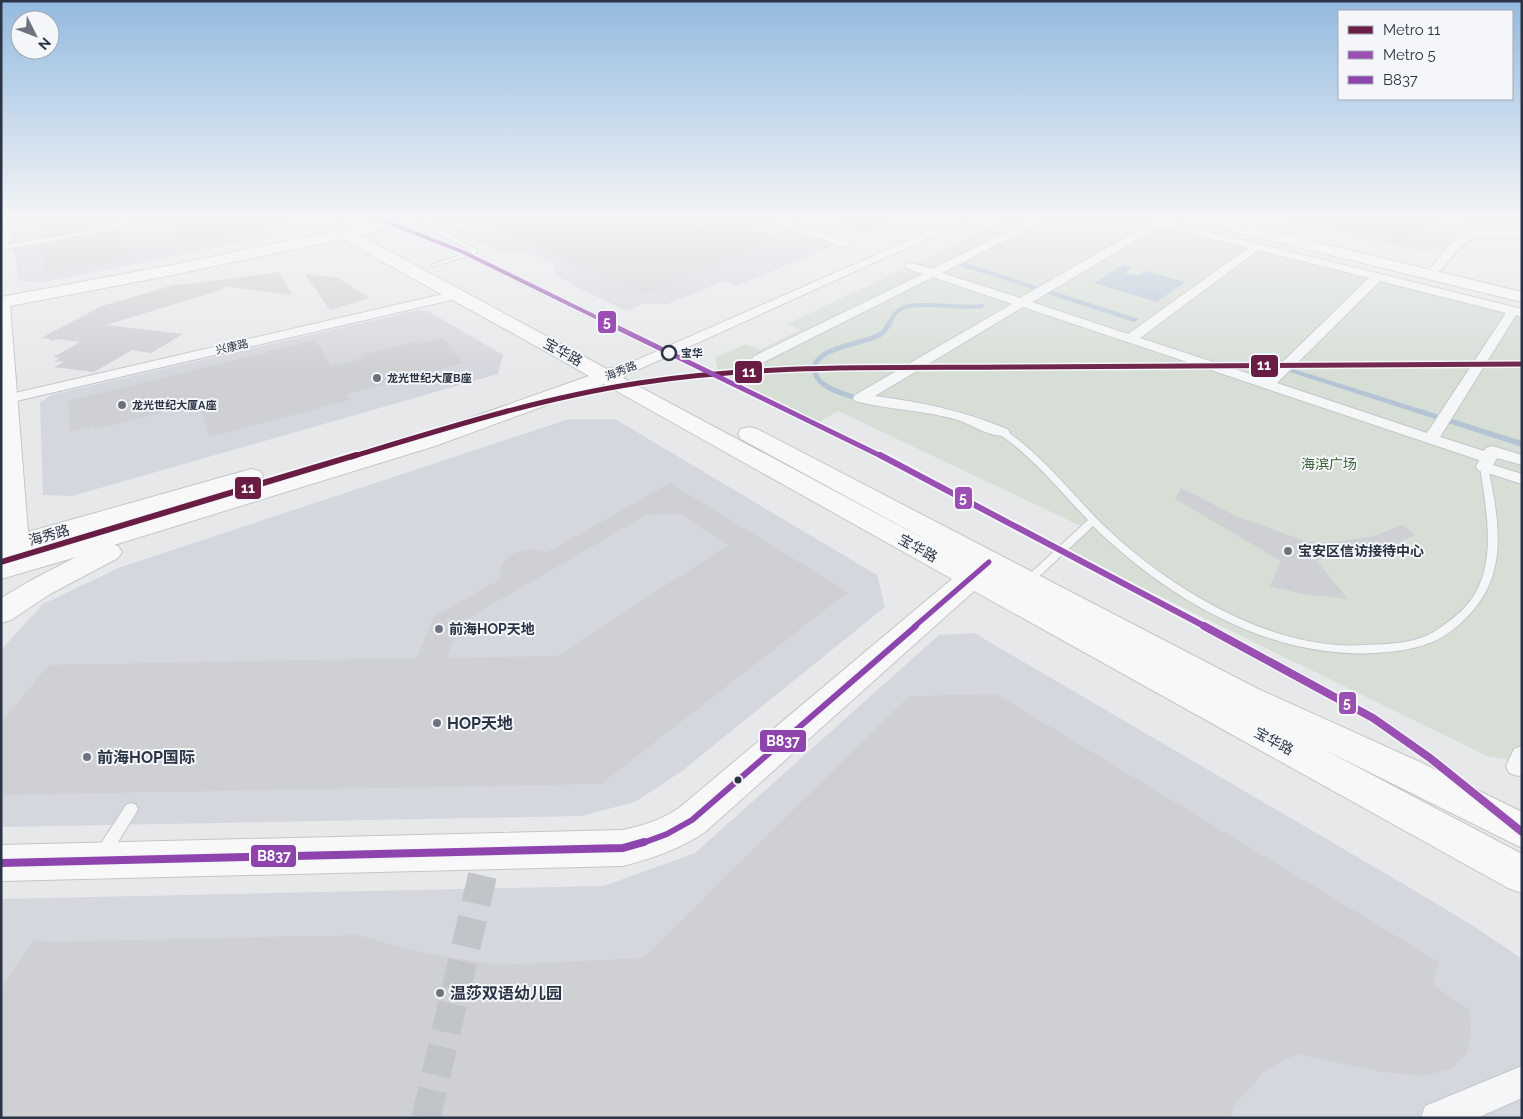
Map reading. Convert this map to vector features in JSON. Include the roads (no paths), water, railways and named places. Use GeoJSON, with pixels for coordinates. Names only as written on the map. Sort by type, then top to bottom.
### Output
{"type":"FeatureCollection","features":[{"type":"Feature","properties":{"kind":"main road"},"geometry":{"type":"LineString","coordinates":[[1,296],[145,269]]}},
{"type":"Feature","properties":{"kind":"main road"},"geometry":{"type":"LineString","coordinates":[[1,302],[175,269]]}},
{"type":"Feature","properties":{"kind":"main road","name":"宝华路"},"geometry":{"type":"LineString","coordinates":[[416,269],[456,295],[609,368],[980,570],[1440,831],[1522,875]]}},
{"type":"Feature","properties":{"kind":"main road","name":"宝华路"},"geometry":{"type":"LineString","coordinates":[[439,269],[575,340]]}},
{"type":"Feature","properties":{"kind":"main road"},"geometry":{"type":"LineString","coordinates":[[1407,269],[1522,297]]}},
{"type":"Feature","properties":{"kind":"main road"},"geometry":{"type":"LineString","coordinates":[[1437,269],[1522,290]]}},
{"type":"Feature","properties":{"kind":"main road"},"geometry":{"type":"LineString","coordinates":[[1,306],[4,401],[16,522],[5,565]]}},
{"type":"Feature","properties":{"kind":"main road","name":"海秀路"},"geometry":{"type":"LineString","coordinates":[[5,565],[336,460],[488,420],[609,368]]}},
{"type":"Feature","properties":{"kind":"main road","name":"海秀路"},"geometry":{"type":"LineString","coordinates":[[5,565],[206,509],[336,460]]}},
{"type":"Feature","properties":{"kind":"main road"},"geometry":{"type":"LineString","coordinates":[[1,613],[28,594],[62,575],[206,509]]}},
{"type":"Feature","properties":{"kind":"main road","name":"宝华路"},"geometry":{"type":"LineString","coordinates":[[980,570],[1026,583],[1244,697],[1522,831]]}},
{"type":"Feature","properties":{"kind":"main road"},"geometry":{"type":"LineString","coordinates":[[7,867],[98,862],[623,848],[648,842],[672,833],[692,820],[980,570]]}},
{"type":"Feature","properties":{"kind":"main road"},"geometry":{"type":"LineString","coordinates":[[1440,831],[1454,837],[1469,839],[1481,833],[1482,826],[1475,812],[1454,797]]}},
{"type":"Feature","properties":{"kind":"street","name":"海秀路"},"geometry":{"type":"LineString","coordinates":[[609,368],[845,269]]}},
{"type":"Feature","properties":{"kind":"street"},"geometry":{"type":"LineString","coordinates":[[921,269],[1431,439],[1522,479]]}},
{"type":"Feature","properties":{"kind":"street"},"geometry":{"type":"LineString","coordinates":[[759,359],[941,269]]}},
{"type":"Feature","properties":{"kind":"street"},"geometry":{"type":"LineString","coordinates":[[1002,432],[964,416],[940,409],[860,398],[1079,269]]}},
{"type":"Feature","properties":{"kind":"street"},"geometry":{"type":"LineString","coordinates":[[1130,339],[1226,269]]}},
{"type":"Feature","properties":{"kind":"street"},"geometry":{"type":"LineString","coordinates":[[1346,269],[1517,312],[1431,439]]}},
{"type":"Feature","properties":{"kind":"street"},"geometry":{"type":"LineString","coordinates":[[1267,385],[1377,277]]}},
{"type":"Feature","properties":{"kind":"street","name":"兴康路"},"geometry":{"type":"LineString","coordinates":[[4,401],[456,295]]}},
{"type":"Feature","properties":{"kind":"street"},"geometry":{"type":"LineString","coordinates":[[1486,462],[1492,451],[1522,460]]}},
{"type":"Feature","properties":{"kind":"street"},"geometry":{"type":"LineString","coordinates":[[1438,1118],[1522,1082]]}},
{"type":"Feature","properties":{"kind":"lane"},"geometry":{"type":"LineString","coordinates":[[1002,432],[1034,456],[1108,536],[1175,587],[1235,620],[1310,646],[1345,650],[1378,650],[1430,639],[1454,625],[1480,597],[1490,567],[1494,539],[1486,462]]}},
{"type":"Feature","properties":{"kind":"lane"},"geometry":{"type":"LineString","coordinates":[[1026,583],[1093,521]]}},
{"type":"Feature","properties":{"kind":"lane"},"geometry":{"type":"LineString","coordinates":[[98,862],[131,809]]}},
{"type":"Feature","properties":{"kind":"water"},"geometry":{"type":"Polygon","coordinates":[[[970,269],[985,269],[1139,319],[1134,322],[970,269]]]}},
{"type":"Feature","properties":{"kind":"water"},"geometry":{"type":"Polygon","coordinates":[[[1116,269],[1129,269],[1125,273],[1138,276],[1146,271],[1185,282],[1157,302],[1094,283],[1116,269]]]}},
{"type":"Feature","properties":{"kind":"water"},"geometry":{"type":"Polygon","coordinates":[[[1287,367],[1522,441],[1522,447],[1284,370],[1287,367]]]}},
{"type":"Feature","properties":{"kind":"waterway"},"geometry":{"type":"LineString","coordinates":[[890,323],[899,310],[916,305],[982,306]]}},
{"type":"Feature","properties":{"kind":"waterway"},"geometry":{"type":"LineString","coordinates":[[853,397],[831,389],[821,382],[815,372],[816,364],[821,357],[830,352],[881,334],[890,322]]}},
{"type":"Feature","properties":{"kind":"tunnel"},"geometry":{"type":"LineString","coordinates":[[426,1118],[488,852]]}},
{"type":"Feature","properties":{"kind":"metro line","name":"5"},"geometry":{"type":"LineString","coordinates":[[498,269],[902,466],[1310,682],[1365,713],[1392,731],[1430,758],[1522,832]]}},
{"type":"Feature","properties":{"kind":"metro line","name":"11"},"geometry":{"type":"LineString","coordinates":[[1,562],[493,414],[568,396],[637,383],[698,375],[852,368],[1522,364]]}},
{"type":"Feature","properties":{"kind":"place","name":"宝华"},"geometry":{"type":"Point","coordinates":[669,353]}},
{"type":"Feature","properties":{"kind":"place","name":"龙光世纪大厦B座"},"geometry":{"type":"Point","coordinates":[377,378]}},
{"type":"Feature","properties":{"kind":"place","name":"龙光世纪大厦A座"},"geometry":{"type":"Point","coordinates":[122,405]}},
{"type":"Feature","properties":{"kind":"place","name":"宝安区信访接待中心"},"geometry":{"type":"Point","coordinates":[1288,551]}},
{"type":"Feature","properties":{"kind":"place","name":"前海HOP天地"},"geometry":{"type":"Point","coordinates":[439,629]}},
{"type":"Feature","properties":{"kind":"place","name":"HOP天地"},"geometry":{"type":"Point","coordinates":[437,723]}},
{"type":"Feature","properties":{"kind":"place","name":"前海HOP国际"},"geometry":{"type":"Point","coordinates":[87,757]}},
{"type":"Feature","properties":{"kind":"place","name":"温莎双语幼儿园"},"geometry":{"type":"Point","coordinates":[440,993]}},
{"type":"Feature","properties":{"kind":"park label","name":"海滨广场"},"geometry":{"type":"Point","coordinates":[1329,464]}}]}
